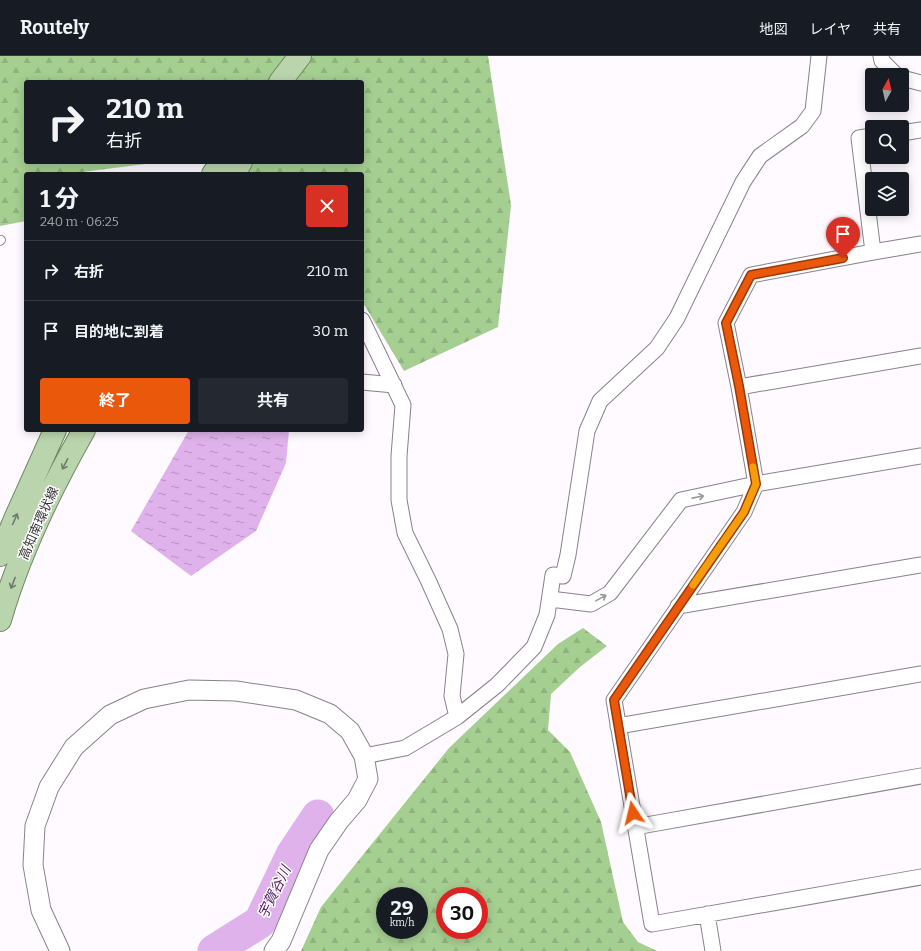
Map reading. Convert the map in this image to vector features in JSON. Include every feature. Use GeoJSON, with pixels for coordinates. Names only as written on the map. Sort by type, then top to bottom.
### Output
{"type":"FeatureCollection","features":[{"type":"Feature","properties":{"kind":"main road"},"geometry":{"type":"LineString","coordinates":[[282,80],[300,56]]}},
{"type":"Feature","properties":{"kind":"main road"},"geometry":{"type":"LineString","coordinates":[[286,80],[300,56]]}},
{"type":"Feature","properties":{"kind":"main road","name":"高知南環状線"},"geometry":{"type":"LineString","coordinates":[[0,555],[54,432]]}},
{"type":"Feature","properties":{"kind":"main road","name":"高知南環状線"},"geometry":{"type":"LineString","coordinates":[[0,620],[4,605],[35,525],[83,432]]}},
{"type":"Feature","properties":{"kind":"street"},"geometry":{"type":"LineString","coordinates":[[364,756],[405,748],[457,717],[497,685],[534,647],[547,615],[553,574],[563,576],[568,555],[587,431],[600,401],[657,348],[677,318],[743,182],[760,156],[802,126],[813,111],[819,56]]}},
{"type":"Feature","properties":{"kind":"street"},"geometry":{"type":"LineString","coordinates":[[881,56],[882,61],[889,68]]}},
{"type":"Feature","properties":{"kind":"street"},"geometry":{"type":"LineString","coordinates":[[909,80],[921,83]]}},
{"type":"Feature","properties":{"kind":"street"},"geometry":{"type":"LineString","coordinates":[[909,131],[921,130]]}},
{"type":"Feature","properties":{"kind":"street"},"geometry":{"type":"LineString","coordinates":[[865,137],[859,138],[873,252]]}},
{"type":"Feature","properties":{"kind":"street"},"geometry":{"type":"LineString","coordinates":[[921,244],[751,275],[726,323],[739,386],[756,484],[744,512],[614,700],[652,924],[921,877]]}},
{"type":"Feature","properties":{"kind":"street"},"geometry":{"type":"LineString","coordinates":[[364,324],[403,405],[399,456],[398,500],[405,534],[450,629],[456,654],[452,696],[457,717]]}},
{"type":"Feature","properties":{"kind":"street"},"geometry":{"type":"LineString","coordinates":[[739,386],[921,356]]}},
{"type":"Feature","properties":{"kind":"street"},"geometry":{"type":"LineString","coordinates":[[364,382],[394,385]]}},
{"type":"Feature","properties":{"kind":"street"},"geometry":{"type":"LineString","coordinates":[[550,598],[591,604],[610,593],[681,500],[756,484],[921,456]]}},
{"type":"Feature","properties":{"kind":"street"},"geometry":{"type":"LineString","coordinates":[[678,606],[921,565]]}},
{"type":"Feature","properties":{"kind":"street"},"geometry":{"type":"LineString","coordinates":[[618,726],[921,674]]}},
{"type":"Feature","properties":{"kind":"street"},"geometry":{"type":"LineString","coordinates":[[60,951],[41,910],[33,865],[35,826],[49,787],[74,747],[110,715],[144,699],[189,690],[236,691],[296,700],[330,714],[350,732],[364,756],[368,779],[357,800],[339,821],[319,850],[281,941],[274,951]]}},
{"type":"Feature","properties":{"kind":"street"},"geometry":{"type":"LineString","coordinates":[[635,827],[921,776]]}},
{"type":"Feature","properties":{"kind":"street"},"geometry":{"type":"LineString","coordinates":[[707,914],[713,951]]}},
{"type":"Feature","properties":{"kind":"green space"},"geometry":{"type":"Polygon","coordinates":[[[0,56],[488,56],[511,205],[498,327],[404,371],[364,304],[364,172],[222,172],[209,164],[364,164],[364,80],[24,80],[24,164],[145,164],[83,172],[24,172],[24,221],[0,226],[0,56]]]}},
{"type":"Feature","properties":{"kind":"green space"},"geometry":{"type":"Polygon","coordinates":[[[583,628],[607,646],[580,667],[551,694],[548,730],[570,752],[601,822],[623,922],[638,942],[657,951],[301,951],[321,907],[449,748],[558,644],[583,628]]]}},
{"type":"Feature","properties":{"kind":"water"},"geometry":{"type":"Polygon","coordinates":[[[188,432],[289,432],[286,463],[256,531],[191,576],[131,531],[188,432]]]}},
{"type":"Feature","properties":{"kind":"waterway","name":"宇賀谷川"},"geometry":{"type":"LineString","coordinates":[[214,951],[260,922],[292,855],[318,816]]}},
{"type":"Feature","properties":{"kind":"slow traffic"},"geometry":{"type":"LineString","coordinates":[[693,585],[744,512],[756,484],[753,467]]}},
{"type":"Feature","properties":{"kind":"route"},"geometry":{"type":"LineString","coordinates":[[633,813],[614,700],[744,512],[756,484],[739,386],[726,323],[751,275],[843,258]]}}]}
